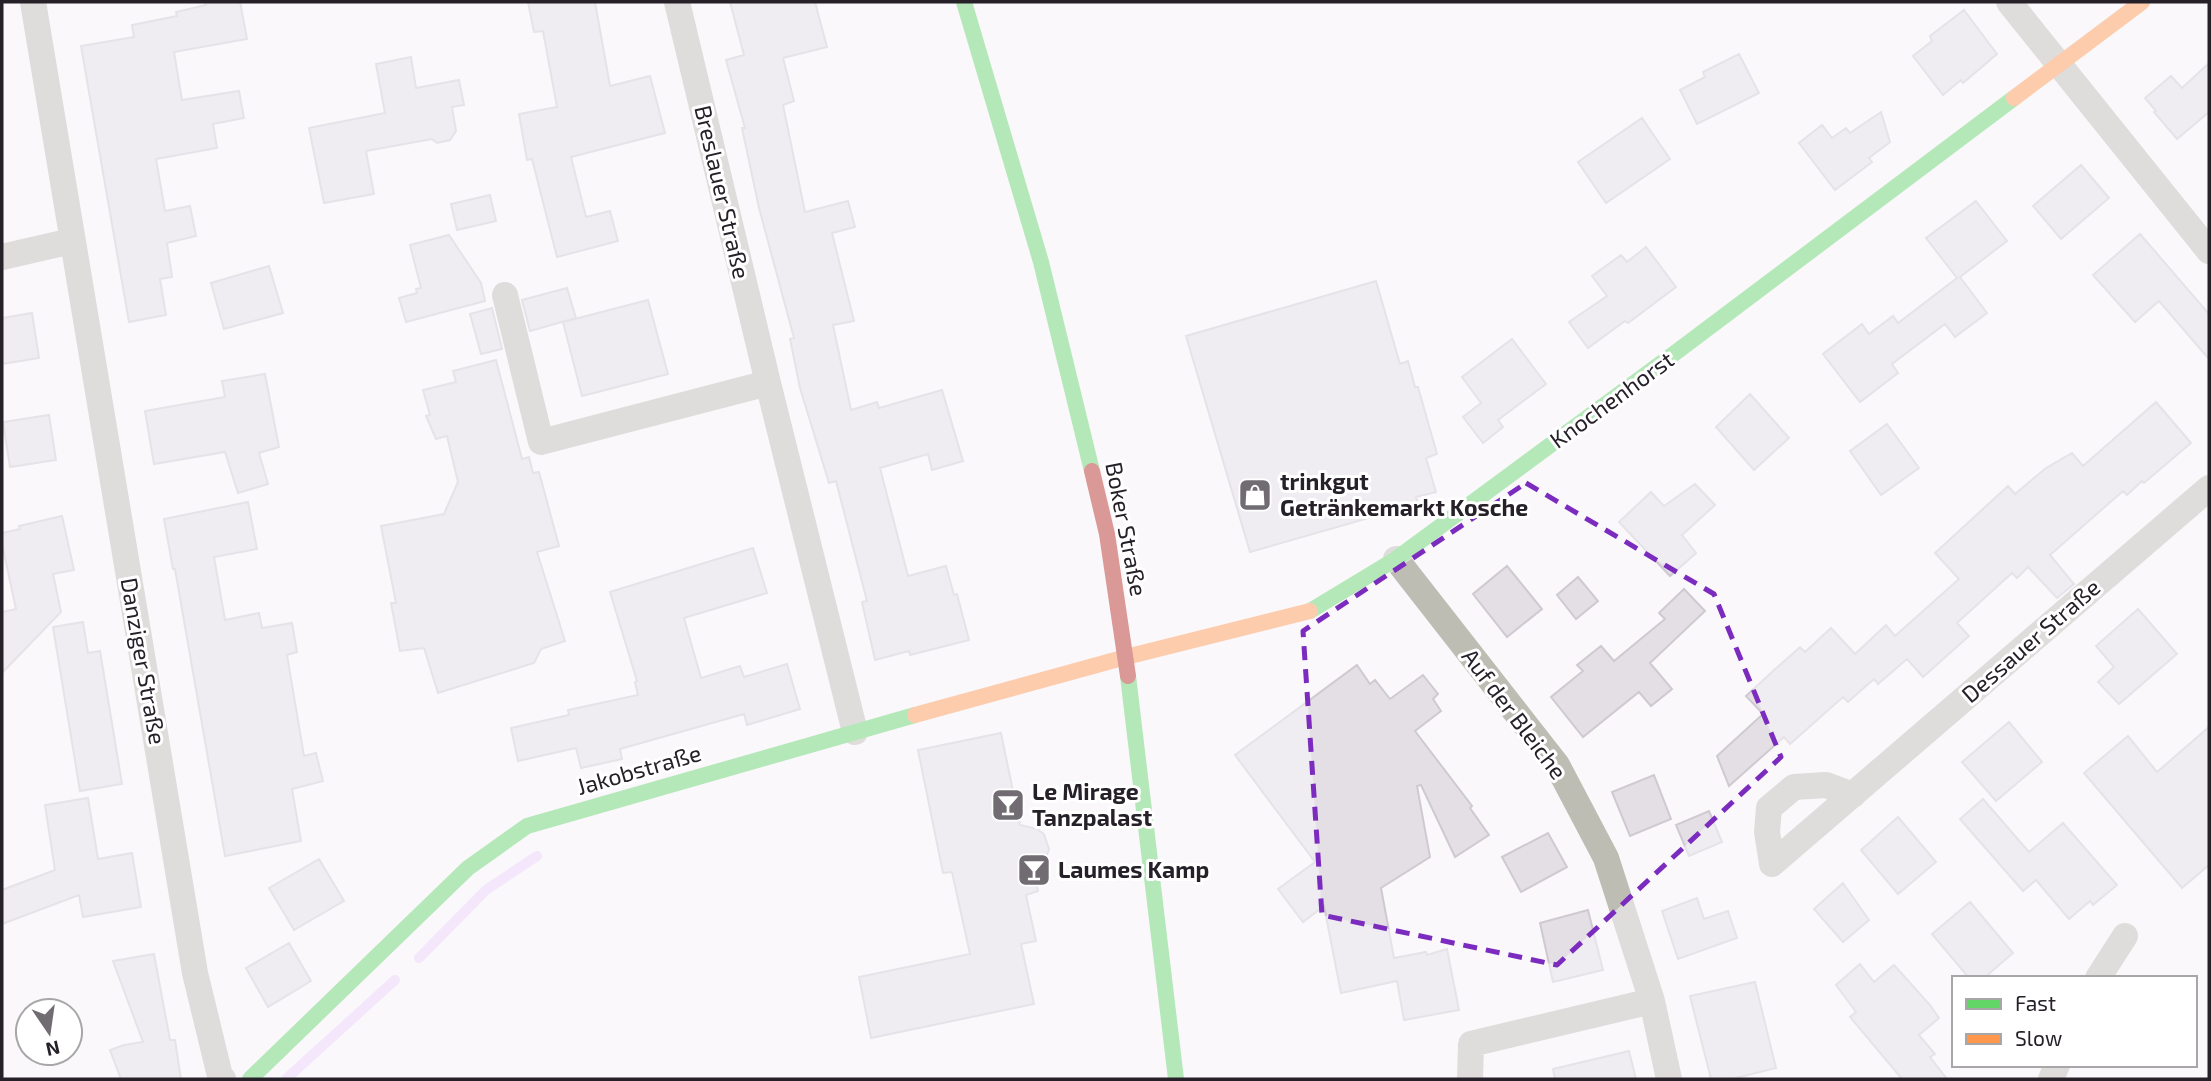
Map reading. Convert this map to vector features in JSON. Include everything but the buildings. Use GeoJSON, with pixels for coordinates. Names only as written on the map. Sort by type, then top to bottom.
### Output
{"type":"FeatureCollection","features":[{"type":"Feature","properties":{"kind":"street","name":"Danziger Straße"},"geometry":{"type":"LineString","coordinates":[[33,2],[195,972],[220,1076],[223,1079]]}},
{"type":"Feature","properties":{"kind":"street","name":"Breslauer Straße"},"geometry":{"type":"LineString","coordinates":[[677,2],[855,732]]}},
{"type":"Feature","properties":{"kind":"street","name":"Boker Straße"},"geometry":{"type":"LineString","coordinates":[[964,2],[1041,262],[1107,534],[1126,657],[1176,1079]]}},
{"type":"Feature","properties":{"kind":"street"},"geometry":{"type":"LineString","coordinates":[[2009,2],[2209,251]]}},
{"type":"Feature","properties":{"kind":"street","name":"Knochenhorst"},"geometry":{"type":"LineString","coordinates":[[1126,657],[1309,611],[1396,559],[1701,334],[2142,2]]}},
{"type":"Feature","properties":{"kind":"street"},"geometry":{"type":"LineString","coordinates":[[2,257],[72,241]]}},
{"type":"Feature","properties":{"kind":"street"},"geometry":{"type":"LineString","coordinates":[[505,295],[541,442],[768,383]]}},
{"type":"Feature","properties":{"kind":"street","name":"Dessauer Straße"},"geometry":{"type":"LineString","coordinates":[[1853,795],[2209,488]]}},
{"type":"Feature","properties":{"kind":"street","name":"Auf der Bleiche"},"geometry":{"type":"LineString","coordinates":[[1396,559],[1557,765],[1606,858],[1652,1001],[1669,1079]]}},
{"type":"Feature","properties":{"kind":"street","name":"Jakobstraße"},"geometry":{"type":"LineString","coordinates":[[250,1079],[468,868],[527,826],[1126,657]]}},
{"type":"Feature","properties":{"kind":"street"},"geometry":{"type":"LineString","coordinates":[[2099,976],[2125,936]]}},
{"type":"Feature","properties":{"kind":"street"},"geometry":{"type":"LineString","coordinates":[[1470,1079],[1471,1044],[1652,1001]]}},
{"type":"Feature","properties":{"kind":"highlighted area"},"geometry":{"type":"Polygon","coordinates":[[[1526,483],[1714,594],[1781,757],[1557,965],[1322,915],[1303,631],[1526,483]]]}},
{"type":"Feature","properties":{"kind":"waterway"},"geometry":{"type":"LineString","coordinates":[[419,958],[486,890],[537,856]]}},
{"type":"Feature","properties":{"kind":"waterway"},"geometry":{"type":"LineString","coordinates":[[286,1079],[395,980]]}},
{"type":"Feature","properties":{"kind":"traffic: fast"},"geometry":{"type":"LineString","coordinates":[[964,2],[1041,262],[1092,471]]}},
{"type":"Feature","properties":{"kind":"traffic: fast"},"geometry":{"type":"LineString","coordinates":[[1310,611],[1396,559],[2014,98]]}},
{"type":"Feature","properties":{"kind":"traffic: fast"},"geometry":{"type":"LineString","coordinates":[[1128,676],[1176,1079]]}},
{"type":"Feature","properties":{"kind":"traffic: fast"},"geometry":{"type":"LineString","coordinates":[[250,1079],[468,868],[527,826],[915,715]]}},
{"type":"Feature","properties":{"kind":"traffic: slow"},"geometry":{"type":"LineString","coordinates":[[2014,98],[2142,2]]}},
{"type":"Feature","properties":{"kind":"traffic: slow"},"geometry":{"type":"LineString","coordinates":[[915,715],[1126,657],[1310,611]]}},
{"type":"Feature","properties":{"kind":"traffic: jam"},"geometry":{"type":"LineString","coordinates":[[1092,471],[1107,534],[1128,676]]}},
{"type":"Feature","properties":{"kind":"place","name":"trinkgut Getränkemarkt Kosche"},"geometry":{"type":"Point","coordinates":[1255,495]}},
{"type":"Feature","properties":{"kind":"place","name":"Le Mirage Tanzpalast"},"geometry":{"type":"Point","coordinates":[1008,805]}},
{"type":"Feature","properties":{"kind":"place","name":"Laumes Kamp"},"geometry":{"type":"Point","coordinates":[1034,870]}}]}
